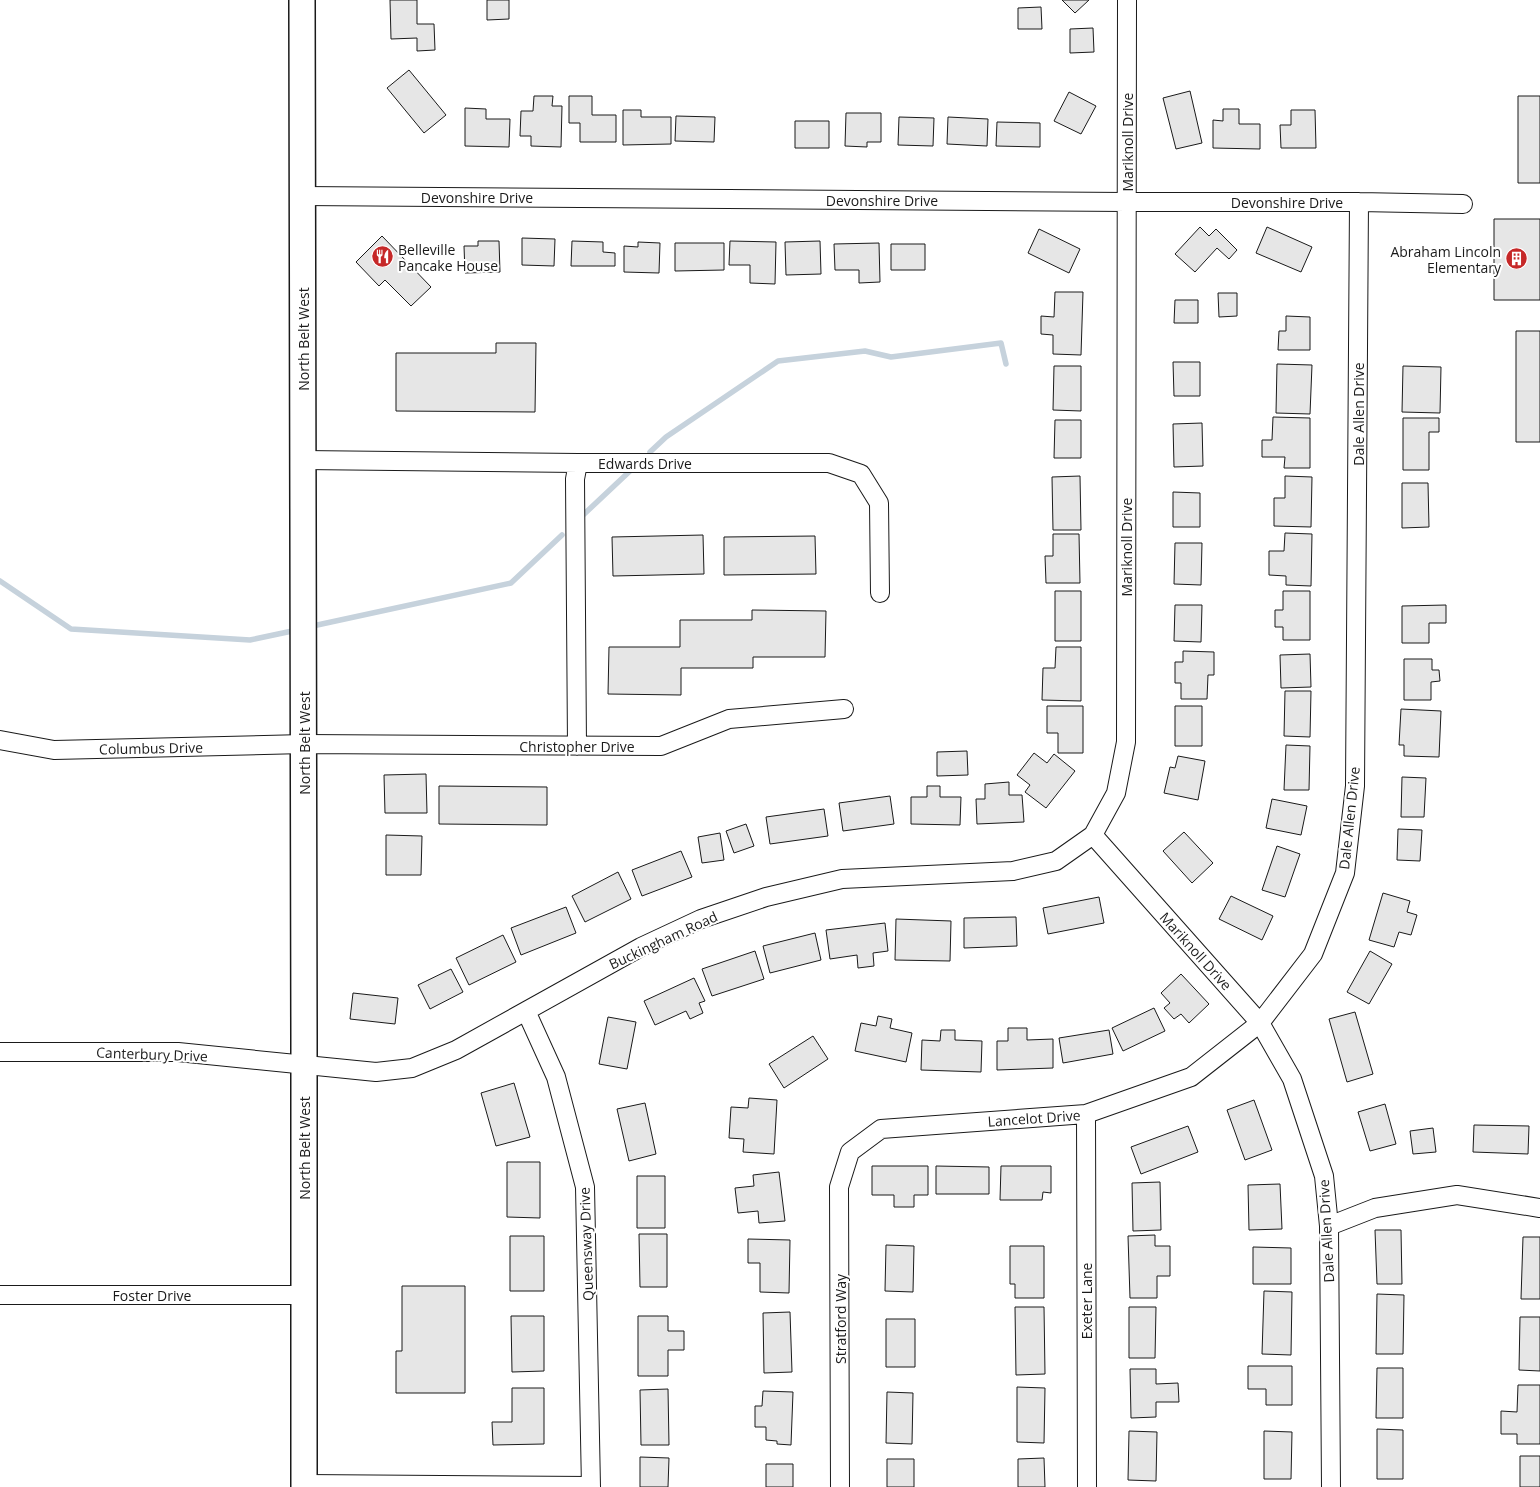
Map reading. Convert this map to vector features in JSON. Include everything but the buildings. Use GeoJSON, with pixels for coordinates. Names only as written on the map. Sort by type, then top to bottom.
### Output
{"type":"FeatureCollection","features":[{"type":"Feature","properties":{"kind":"main road","name":"North Belt West"},"geometry":{"type":"LineString","coordinates":[[302,0],[304,1485]]}},
{"type":"Feature","properties":{"kind":"street","name":"Mariknoll Drive"},"geometry":{"type":"LineString","coordinates":[[1127,0],[1126,742],[1116,793],[1093,835],[1260,1023]]}},
{"type":"Feature","properties":{"kind":"street","name":"Devonshire Drive"},"geometry":{"type":"LineString","coordinates":[[302,196],[1463,204]]}},
{"type":"Feature","properties":{"kind":"street","name":"Dale Allen Drive"},"geometry":{"type":"LineString","coordinates":[[1331,1487],[1329,1226],[1324,1176],[1292,1079],[1260,1023],[1313,954],[1345,873],[1354,786],[1359,202]]}},
{"type":"Feature","properties":{"kind":"street","name":"Edwards Drive"},"geometry":{"type":"LineString","coordinates":[[303,460],[829,463],[862,474],[878,503],[880,593]]}},
{"type":"Feature","properties":{"kind":"street"},"geometry":{"type":"LineString","coordinates":[[577,746],[575,479],[578,463]]}},
{"type":"Feature","properties":{"kind":"street","name":"Christopher Drive"},"geometry":{"type":"LineString","coordinates":[[304,744],[661,746],[729,719],[844,709]]}},
{"type":"Feature","properties":{"kind":"street","name":"Columbus Drive"},"geometry":{"type":"LineString","coordinates":[[0,740],[54,750],[304,744]]}},
{"type":"Feature","properties":{"kind":"street","name":"Buckingham Road"},"geometry":{"type":"LineString","coordinates":[[304,1064],[376,1072],[412,1068],[456,1050],[642,947],[701,919],[766,897],[842,879],[1013,871],[1056,861],[1093,835]]}},
{"type":"Feature","properties":{"kind":"street","name":"Queensway Drive"},"geometry":{"type":"LineString","coordinates":[[526,1011],[556,1077],[585,1187],[591,1486]]}},
{"type":"Feature","properties":{"kind":"street","name":"Lancelot Drive"},"geometry":{"type":"LineString","coordinates":[[850,1152],[881,1129],[1086,1114],[1192,1077],[1260,1023]]}},
{"type":"Feature","properties":{"kind":"street","name":"Canterbury Drive"},"geometry":{"type":"LineString","coordinates":[[0,1052],[178,1052],[304,1064]]}},
{"type":"Feature","properties":{"kind":"street","name":"Exeter Lane"},"geometry":{"type":"LineString","coordinates":[[1086,1114],[1087,1487]]}},
{"type":"Feature","properties":{"kind":"street","name":"Stratford Way"},"geometry":{"type":"LineString","coordinates":[[840,1487],[839,1187],[850,1152]]}},
{"type":"Feature","properties":{"kind":"street"},"geometry":{"type":"LineString","coordinates":[[1329,1226],[1376,1208],[1456,1195],[1540,1208]]}},
{"type":"Feature","properties":{"kind":"street","name":"Foster Drive"},"geometry":{"type":"LineString","coordinates":[[0,1295],[304,1295]]}},
{"type":"Feature","properties":{"kind":"street"},"geometry":{"type":"LineString","coordinates":[[304,1485],[591,1486]]}},
{"type":"Feature","properties":{"kind":"waterway"},"geometry":{"type":"LineString","coordinates":[[650,452],[666,437],[778,361],[865,351],[891,357],[1001,343],[1006,364]]}},
{"type":"Feature","properties":{"kind":"waterway"},"geometry":{"type":"LineString","coordinates":[[581,517],[631,470]]}},
{"type":"Feature","properties":{"kind":"waterway"},"geometry":{"type":"LineString","coordinates":[[308,627],[511,583],[562,535]]}},
{"type":"Feature","properties":{"kind":"waterway"},"geometry":{"type":"LineString","coordinates":[[0,581],[71,629],[250,640],[297,630]]}},
{"type":"Feature","properties":{"kind":"place","name":"Belleville Pancake House"},"geometry":{"type":"Point","coordinates":[382,257]}},
{"type":"Feature","properties":{"kind":"place","name":"Abraham Lincoln Elementary"},"geometry":{"type":"Point","coordinates":[1517,259]}}]}
